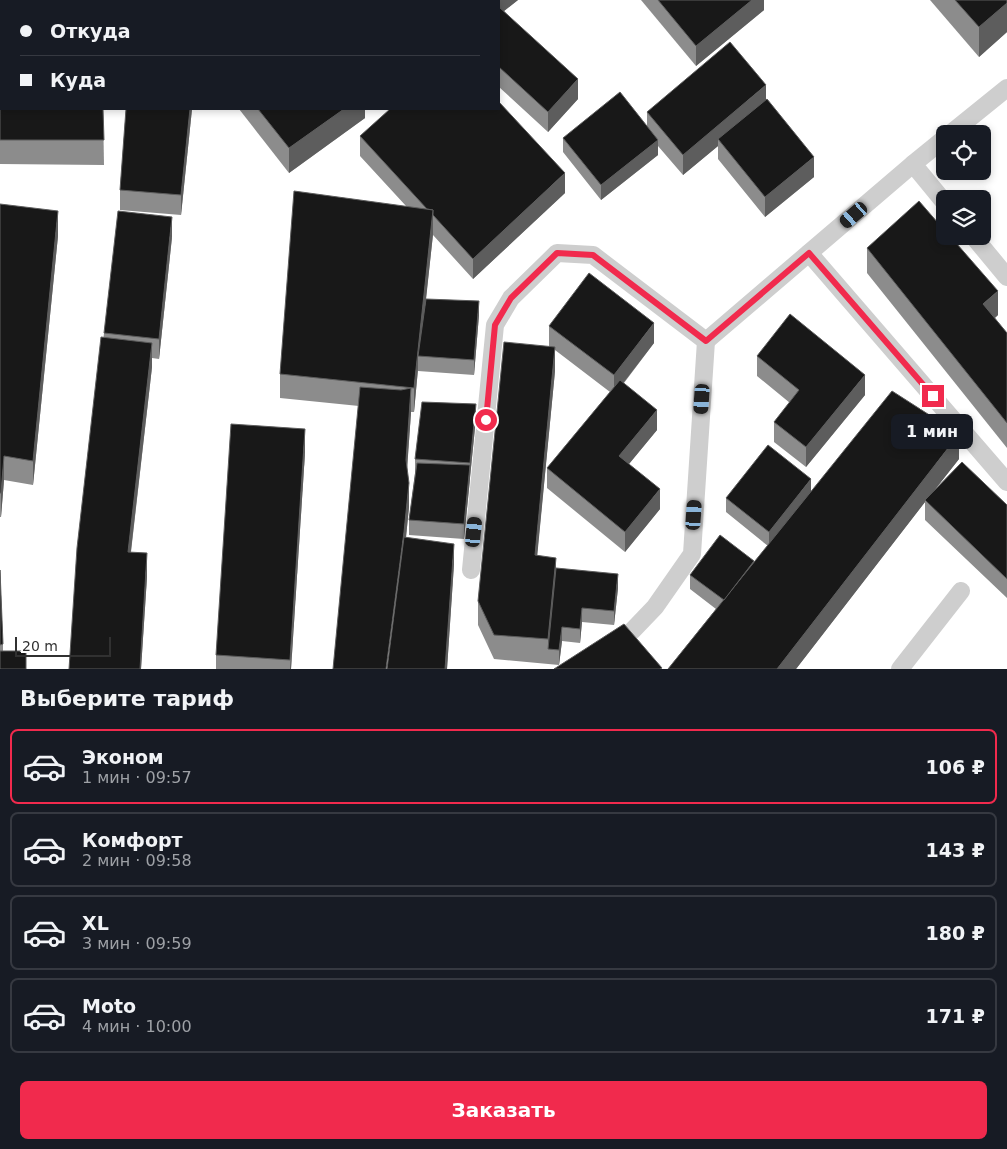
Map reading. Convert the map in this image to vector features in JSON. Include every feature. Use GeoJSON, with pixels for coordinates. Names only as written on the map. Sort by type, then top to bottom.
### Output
{"type":"FeatureCollection","features":[{"type":"Feature","properties":{"kind":"lane"},"geometry":{"type":"LineString","coordinates":[[961,125],[1007,88]]}},
{"type":"Feature","properties":{"kind":"lane"},"geometry":{"type":"LineString","coordinates":[[577,669],[632,631],[655,607],[692,554],[706,341],[936,145]]}},
{"type":"Feature","properties":{"kind":"lane"},"geometry":{"type":"LineString","coordinates":[[913,164],[936,191]]}},
{"type":"Feature","properties":{"kind":"lane"},"geometry":{"type":"LineString","coordinates":[[980,245],[1007,277]]}},
{"type":"Feature","properties":{"kind":"lane"},"geometry":{"type":"LineString","coordinates":[[471,570],[495,325],[511,298],[557,253],[593,255],[706,341]]}},
{"type":"Feature","properties":{"kind":"lane"},"geometry":{"type":"LineString","coordinates":[[809,253],[1007,482]]}},
{"type":"Feature","properties":{"kind":"lane"},"geometry":{"type":"LineString","coordinates":[[900,669],[962,591]]}},
{"type":"Feature","properties":{"kind":"building"},"geometry":{"type":"Polygon","coordinates":[[[658,0],[752,0],[696,46],[658,0]]]}},
{"type":"Feature","properties":{"kind":"building"},"geometry":{"type":"Polygon","coordinates":[[[955,0],[1007,0],[1007,3],[979,27],[955,0]]]}},
{"type":"Feature","properties":{"kind":"building"},"geometry":{"type":"Polygon","coordinates":[[[500,8],[578,79],[548,112],[500,68],[500,8]]]}},
{"type":"Feature","properties":{"kind":"building"},"geometry":{"type":"Polygon","coordinates":[[[730,42],[766,85],[683,155],[647,112],[730,42]]]}},
{"type":"Feature","properties":{"kind":"building"},"geometry":{"type":"Polygon","coordinates":[[[620,92],[658,140],[601,185],[563,138],[620,92]]]}},
{"type":"Feature","properties":{"kind":"building"},"geometry":{"type":"Polygon","coordinates":[[[767,99],[814,157],[765,197],[718,139],[767,99]]]}},
{"type":"Feature","properties":{"kind":"building"},"geometry":{"type":"Polygon","coordinates":[[[500,103],[565,173],[473,259],[433,215],[433,210],[427,209],[360,136],[389,110],[500,110],[500,103]]]}},
{"type":"Feature","properties":{"kind":"building"},"geometry":{"type":"Polygon","coordinates":[[[0,110],[103,110],[104,140],[0,140],[0,110]]]}},
{"type":"Feature","properties":{"kind":"building"},"geometry":{"type":"Polygon","coordinates":[[[126,110],[190,110],[181,195],[120,190],[126,110]]]}},
{"type":"Feature","properties":{"kind":"building"},"geometry":{"type":"Polygon","coordinates":[[[259,110],[343,110],[289,148],[259,110]]]}},
{"type":"Feature","properties":{"kind":"building"},"geometry":{"type":"Polygon","coordinates":[[[294,191],[433,210],[414,388],[280,374],[294,191]]]}},
{"type":"Feature","properties":{"kind":"building"},"geometry":{"type":"Polygon","coordinates":[[[919,201],[936,221],[936,245],[958,245],[998,291],[983,304],[1007,333],[1007,423],[867,248],[919,201]]]}},
{"type":"Feature","properties":{"kind":"building"},"geometry":{"type":"Polygon","coordinates":[[[0,204],[58,211],[33,461],[4,456],[1,493],[0,493],[0,204]]]}},
{"type":"Feature","properties":{"kind":"building"},"geometry":{"type":"Polygon","coordinates":[[[118,211],[172,217],[159,339],[104,333],[118,211]]]}},
{"type":"Feature","properties":{"kind":"building"},"geometry":{"type":"Polygon","coordinates":[[[589,273],[654,323],[614,375],[549,326],[589,273]]]}},
{"type":"Feature","properties":{"kind":"building"},"geometry":{"type":"Polygon","coordinates":[[[426,299],[479,301],[474,360],[418,356],[426,299]]]}},
{"type":"Feature","properties":{"kind":"building"},"geometry":{"type":"Polygon","coordinates":[[[790,314],[865,375],[806,447],[774,422],[799,390],[757,356],[790,314]]]}},
{"type":"Feature","properties":{"kind":"building"},"geometry":{"type":"Polygon","coordinates":[[[101,337],[152,343],[128,552],[147,553],[140,669],[69,669],[77,548],[101,337]]]}},
{"type":"Feature","properties":{"kind":"building"},"geometry":{"type":"Polygon","coordinates":[[[504,342],[555,347],[535,555],[556,558],[548,639],[494,635],[478,601],[504,342]]]}},
{"type":"Feature","properties":{"kind":"building"},"geometry":{"type":"Polygon","coordinates":[[[620,380],[657,410],[619,456],[660,489],[625,532],[547,468],[620,380]]]}},
{"type":"Feature","properties":{"kind":"building"},"geometry":{"type":"Polygon","coordinates":[[[360,387],[401,390],[411,388],[406,460],[409,483],[386,669],[333,669],[360,387]]]}},
{"type":"Feature","properties":{"kind":"building"},"geometry":{"type":"Polygon","coordinates":[[[892,391],[959,434],[777,669],[668,669],[892,391]]]}},
{"type":"Feature","properties":{"kind":"building"},"geometry":{"type":"Polygon","coordinates":[[[422,402],[476,404],[470,463],[415,459],[422,402]]]}},
{"type":"Feature","properties":{"kind":"building"},"geometry":{"type":"Polygon","coordinates":[[[231,424],[305,429],[290,660],[216,655],[231,424]]]}},
{"type":"Feature","properties":{"kind":"building"},"geometry":{"type":"Polygon","coordinates":[[[768,445],[811,479],[769,532],[726,498],[768,445]]]}},
{"type":"Feature","properties":{"kind":"building"},"geometry":{"type":"Polygon","coordinates":[[[962,462],[1007,505],[1007,579],[925,500],[962,462]]]}},
{"type":"Feature","properties":{"kind":"building"},"geometry":{"type":"Polygon","coordinates":[[[417,463],[470,465],[464,524],[409,520],[417,463]]]}},
{"type":"Feature","properties":{"kind":"building"},"geometry":{"type":"Polygon","coordinates":[[[720,535],[754,561],[724,600],[690,575],[720,535]]]}},
{"type":"Feature","properties":{"kind":"building"},"geometry":{"type":"Polygon","coordinates":[[[404,537],[454,544],[445,669],[387,669],[404,537]]]}},
{"type":"Feature","properties":{"kind":"building"},"geometry":{"type":"Polygon","coordinates":[[[556,568],[618,574],[614,611],[582,608],[580,629],[562,627],[559,650],[548,649],[556,568]]]}},
{"type":"Feature","properties":{"kind":"building"},"geometry":{"type":"Polygon","coordinates":[[[0,570],[3,644],[0,645],[0,570]]]}},
{"type":"Feature","properties":{"kind":"building"},"geometry":{"type":"Polygon","coordinates":[[[624,624],[662,668],[554,669],[624,624]]]}},
{"type":"Feature","properties":{"kind":"building"},"geometry":{"type":"Polygon","coordinates":[[[0,651],[26,651],[26,669],[0,669],[0,651]]]}},
{"type":"Feature","properties":{"kind":"route"},"geometry":{"type":"LineString","coordinates":[[486,420],[495,325],[511,298],[557,253],[593,255],[706,341],[809,253],[933,396]]}}]}
